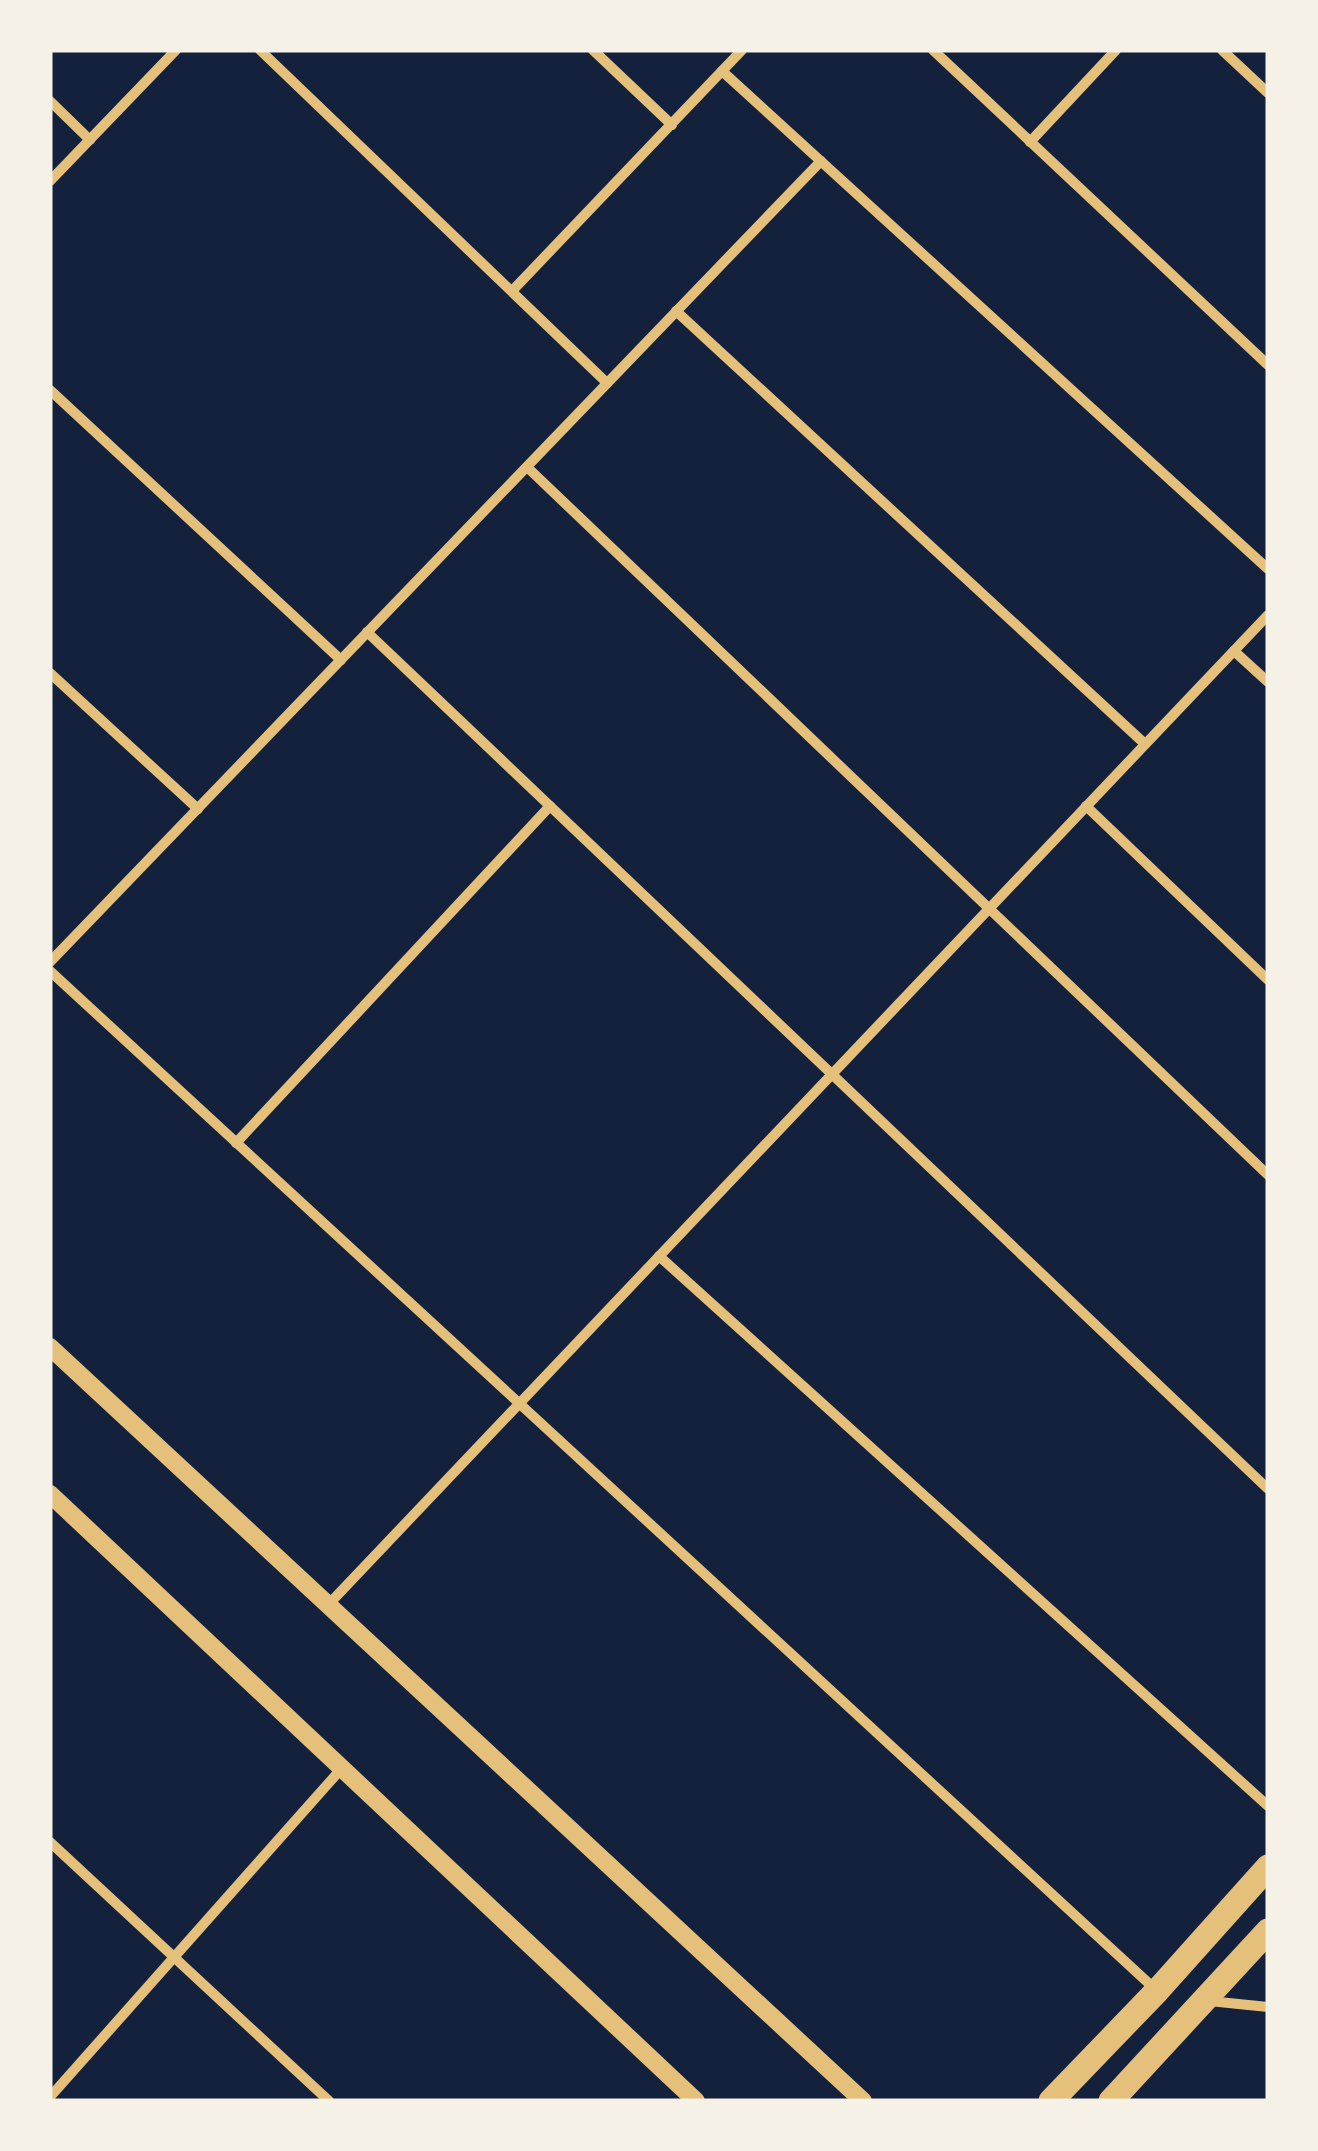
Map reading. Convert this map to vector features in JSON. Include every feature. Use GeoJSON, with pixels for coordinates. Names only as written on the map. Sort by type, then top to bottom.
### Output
{"type":"FeatureCollection","features":[{"type":"Feature","properties":{"kind":"main road"},"geometry":{"type":"LineString","coordinates":[[1051,2101],[1268,1867]]}},
{"type":"Feature","properties":{"kind":"main road"},"geometry":{"type":"LineString","coordinates":[[1111,2101],[1268,1932]]}},
{"type":"Feature","properties":{"kind":"street"},"geometry":{"type":"LineString","coordinates":[[50,182],[176,50]]}},
{"type":"Feature","properties":{"kind":"street"},"geometry":{"type":"LineString","coordinates":[[260,50],[608,383]]}},
{"type":"Feature","properties":{"kind":"street"},"geometry":{"type":"LineString","coordinates":[[594,50],[672,124]]}},
{"type":"Feature","properties":{"kind":"street"},"geometry":{"type":"LineString","coordinates":[[512,291],[742,50]]}},
{"type":"Feature","properties":{"kind":"street"},"geometry":{"type":"LineString","coordinates":[[933,50],[1268,366]]}},
{"type":"Feature","properties":{"kind":"street"},"geometry":{"type":"LineString","coordinates":[[1030,142],[1116,50]]}},
{"type":"Feature","properties":{"kind":"street"},"geometry":{"type":"LineString","coordinates":[[1222,50],[1268,93]]}},
{"type":"Feature","properties":{"kind":"street"},"geometry":{"type":"LineString","coordinates":[[722,71],[1268,569]]}},
{"type":"Feature","properties":{"kind":"street"},"geometry":{"type":"LineString","coordinates":[[50,101],[90,140]]}},
{"type":"Feature","properties":{"kind":"street"},"geometry":{"type":"LineString","coordinates":[[50,962],[821,160]]}},
{"type":"Feature","properties":{"kind":"street"},"geometry":{"type":"LineString","coordinates":[[676,311],[1146,744]]}},
{"type":"Feature","properties":{"kind":"street"},"geometry":{"type":"LineString","coordinates":[[50,390],[341,660]]}},
{"type":"Feature","properties":{"kind":"street"},"geometry":{"type":"LineString","coordinates":[[527,466],[1268,1175]]}},
{"type":"Feature","properties":{"kind":"street"},"geometry":{"type":"LineString","coordinates":[[328,1604],[1268,615]]}},
{"type":"Feature","properties":{"kind":"street"},"geometry":{"type":"LineString","coordinates":[[368,632],[1268,1489]]}},
{"type":"Feature","properties":{"kind":"street"},"geometry":{"type":"LineString","coordinates":[[1234,651],[1268,682]]}},
{"type":"Feature","properties":{"kind":"street"},"geometry":{"type":"LineString","coordinates":[[50,672],[198,808]]}},
{"type":"Feature","properties":{"kind":"street"},"geometry":{"type":"LineString","coordinates":[[236,1143],[550,806]]}},
{"type":"Feature","properties":{"kind":"street"},"geometry":{"type":"LineString","coordinates":[[1086,806],[1268,980]]}},
{"type":"Feature","properties":{"kind":"street"},"geometry":{"type":"LineString","coordinates":[[50,971],[1157,1990]]}},
{"type":"Feature","properties":{"kind":"street"},"geometry":{"type":"LineString","coordinates":[[659,1256],[1268,1806]]}},
{"type":"Feature","properties":{"kind":"street"},"geometry":{"type":"LineString","coordinates":[[50,1347],[863,2101]]}},
{"type":"Feature","properties":{"kind":"street"},"geometry":{"type":"LineString","coordinates":[[50,1494],[696,2101]]}},
{"type":"Feature","properties":{"kind":"street"},"geometry":{"type":"LineString","coordinates":[[50,2096],[342,1768]]}},
{"type":"Feature","properties":{"kind":"street"},"geometry":{"type":"LineString","coordinates":[[50,1842],[329,2101]]}},
{"type":"Feature","properties":{"kind":"street"},"geometry":{"type":"LineString","coordinates":[[1203,2001],[1268,2007]]}}]}
